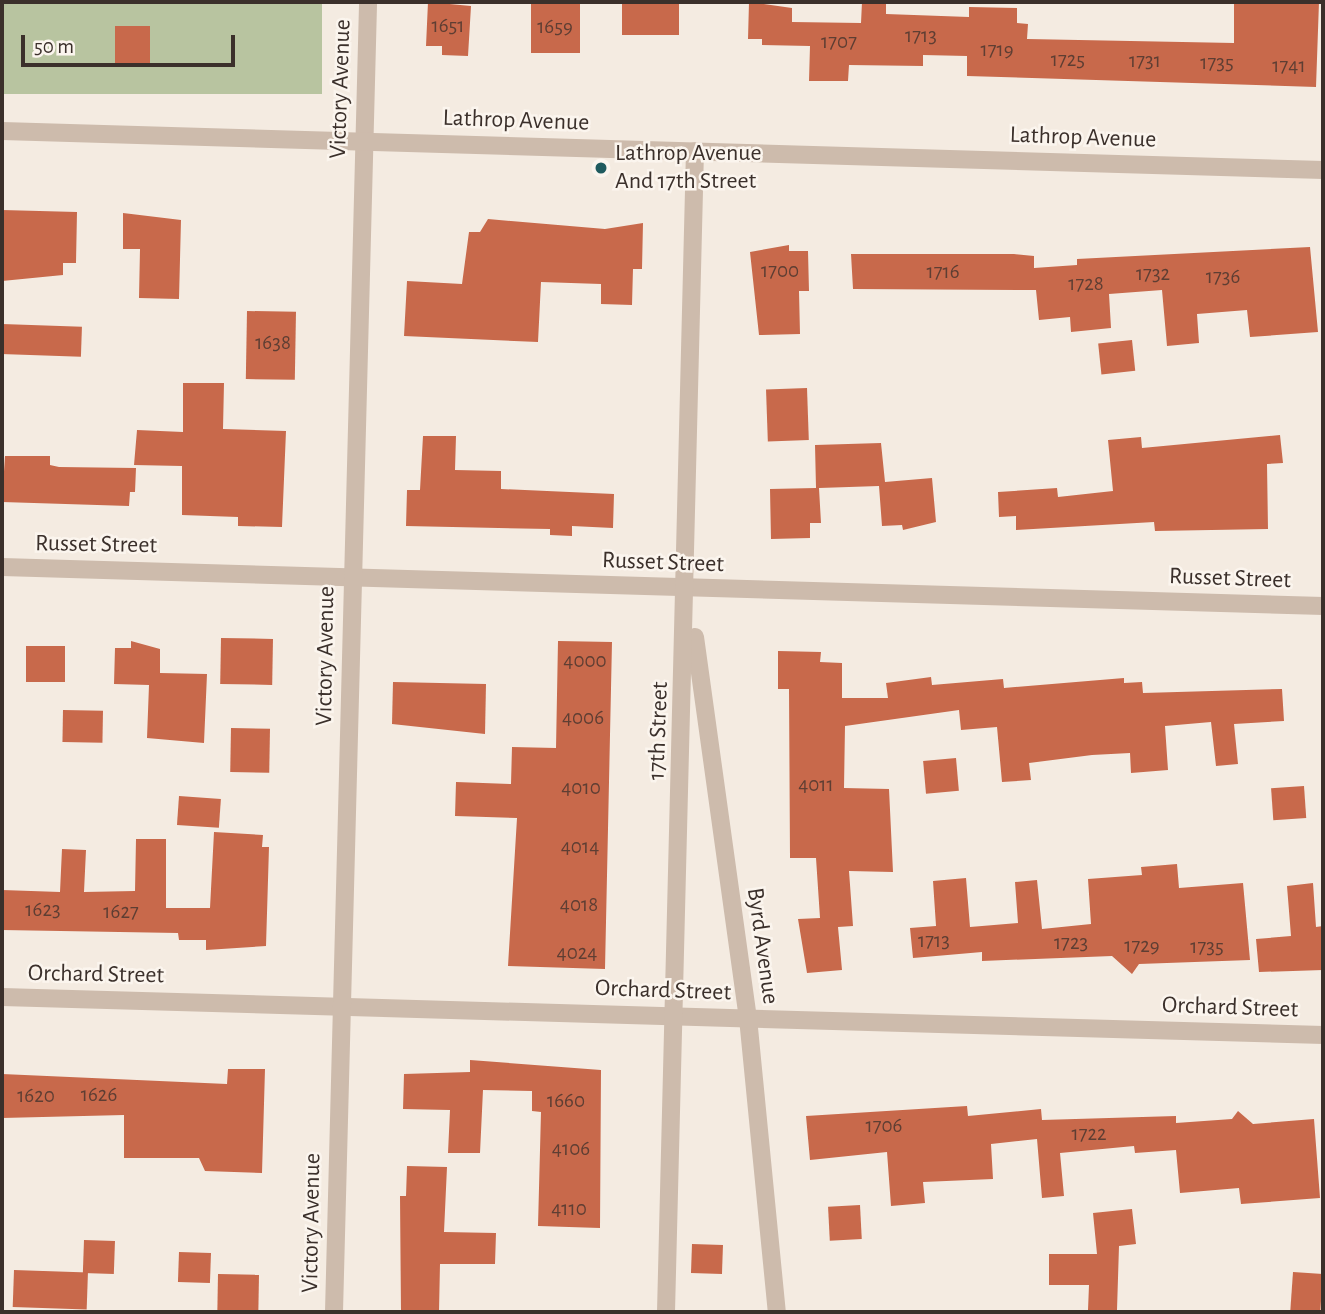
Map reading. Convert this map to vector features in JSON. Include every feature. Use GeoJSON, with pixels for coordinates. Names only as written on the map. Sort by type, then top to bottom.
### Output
{"type":"FeatureCollection","features":[{"type":"Feature","properties":{"kind":"street","name":"Victory Avenue"},"geometry":{"type":"LineString","coordinates":[[334,1312],[368,2]]}},
{"type":"Feature","properties":{"kind":"street","name":"Lathrop Avenue"},"geometry":{"type":"LineString","coordinates":[[2,131],[1323,170]]}},
{"type":"Feature","properties":{"kind":"street","name":"17th Street"},"geometry":{"type":"LineString","coordinates":[[666,1312],[688,588],[695,151]]}},
{"type":"Feature","properties":{"kind":"street","name":"Russet Street"},"geometry":{"type":"LineString","coordinates":[[2,567],[1323,606]]}},
{"type":"Feature","properties":{"kind":"street","name":"Byrd Avenue"},"geometry":{"type":"LineString","coordinates":[[688,588],[748,1018],[777,1312]]}},
{"type":"Feature","properties":{"kind":"street","name":"Orchard Street"},"geometry":{"type":"LineString","coordinates":[[2,997],[1323,1035]]}},
{"type":"Feature","properties":{"kind":"green space"},"geometry":{"type":"Polygon","coordinates":[[[2,2],[322,2],[322,94],[2,94],[2,2]]]}},
{"type":"Feature","properties":{"kind":"building"},"geometry":{"type":"Polygon","coordinates":[[[428,2],[471,6],[468,56],[442,55],[442,46],[426,46],[428,2]]]}},
{"type":"Feature","properties":{"kind":"building"},"geometry":{"type":"Polygon","coordinates":[[[531,2],[580,2],[580,53],[531,53],[531,2]]]}},
{"type":"Feature","properties":{"kind":"building"},"geometry":{"type":"Polygon","coordinates":[[[622,2],[679,2],[679,35],[622,35],[622,2]]]}},
{"type":"Feature","properties":{"kind":"building"},"geometry":{"type":"Polygon","coordinates":[[[749,2],[792,8],[792,22],[861,23],[862,2],[886,2],[886,14],[969,17],[969,7],[1017,8],[1017,23],[1028,24],[1027,39],[1234,43],[1234,2],[1319,2],[1316,87],[967,76],[967,56],[923,55],[923,66],[849,65],[848,81],[809,81],[810,46],[762,45],[762,39],[748,39],[749,2]]]}},
{"type":"Feature","properties":{"kind":"building"},"geometry":{"type":"Polygon","coordinates":[[[115,26],[150,26],[150,63],[115,63],[115,26]]]}},
{"type":"Feature","properties":{"kind":"building"},"geometry":{"type":"Polygon","coordinates":[[[2,210],[77,212],[76,263],[63,263],[63,275],[2,281],[2,210]]]}},
{"type":"Feature","properties":{"kind":"building"},"geometry":{"type":"Polygon","coordinates":[[[123,213],[181,220],[179,299],[139,298],[140,249],[123,249],[123,213]]]}},
{"type":"Feature","properties":{"kind":"building"},"geometry":{"type":"Polygon","coordinates":[[[488,219],[605,229],[643,223],[642,269],[633,269],[632,305],[601,304],[601,284],[541,282],[538,342],[404,336],[407,281],[462,284],[469,232],[480,232],[488,219]]]}},
{"type":"Feature","properties":{"kind":"building"},"geometry":{"type":"Polygon","coordinates":[[[789,245],[789,251],[808,251],[809,291],[799,291],[800,334],[759,335],[750,252],[789,245]]]}},
{"type":"Feature","properties":{"kind":"building"},"geometry":{"type":"Polygon","coordinates":[[[1310,247],[1318,332],[1250,337],[1247,310],[1197,314],[1199,343],[1167,346],[1162,290],[1109,294],[1111,328],[1071,332],[1070,317],[1039,320],[1036,290],[853,289],[851,254],[1014,254],[1034,256],[1034,268],[1077,265],[1077,259],[1310,247]]]}},
{"type":"Feature","properties":{"kind":"building"},"geometry":{"type":"Polygon","coordinates":[[[247,311],[296,312],[295,380],[246,379],[247,311]]]}},
{"type":"Feature","properties":{"kind":"building"},"geometry":{"type":"Polygon","coordinates":[[[2,324],[82,327],[81,357],[2,354],[2,324]]]}},
{"type":"Feature","properties":{"kind":"building"},"geometry":{"type":"Polygon","coordinates":[[[1132,340],[1135,371],[1101,374],[1098,344],[1132,340]]]}},
{"type":"Feature","properties":{"kind":"building"},"geometry":{"type":"Polygon","coordinates":[[[183,383],[224,383],[223,429],[286,431],[282,527],[238,526],[238,517],[182,515],[182,466],[134,465],[137,430],[183,432],[183,383]]]}},
{"type":"Feature","properties":{"kind":"building"},"geometry":{"type":"Polygon","coordinates":[[[807,388],[809,440],[768,441],[766,389],[807,388]]]}},
{"type":"Feature","properties":{"kind":"building"},"geometry":{"type":"Polygon","coordinates":[[[1280,435],[1283,463],[1267,464],[1268,529],[1155,531],[1154,522],[1016,530],[1016,516],[999,517],[998,492],[1057,488],[1058,497],[1113,491],[1108,440],[1141,437],[1142,448],[1280,435]]]}},
{"type":"Feature","properties":{"kind":"building"},"geometry":{"type":"Polygon","coordinates":[[[423,436],[456,436],[455,470],[501,471],[501,489],[614,494],[613,528],[572,526],[572,536],[550,535],[550,529],[406,526],[407,490],[420,490],[423,436]]]}},
{"type":"Feature","properties":{"kind":"building"},"geometry":{"type":"Polygon","coordinates":[[[881,443],[885,482],[932,478],[936,522],[903,530],[902,525],[882,526],[879,486],[819,488],[821,523],[810,523],[810,538],[771,539],[770,489],[816,488],[815,445],[881,443]]]}},
{"type":"Feature","properties":{"kind":"building"},"geometry":{"type":"Polygon","coordinates":[[[5,456],[50,456],[50,465],[59,467],[136,468],[135,492],[130,492],[129,506],[2,502],[5,456]]]}},
{"type":"Feature","properties":{"kind":"building"},"geometry":{"type":"Polygon","coordinates":[[[221,638],[273,639],[272,685],[220,684],[221,638]]]}},
{"type":"Feature","properties":{"kind":"building"},"geometry":{"type":"Polygon","coordinates":[[[131,641],[160,649],[160,673],[207,674],[204,743],[147,738],[149,685],[114,684],[115,648],[131,648],[131,641]]]}},
{"type":"Feature","properties":{"kind":"building"},"geometry":{"type":"Polygon","coordinates":[[[558,641],[612,642],[605,969],[508,966],[517,818],[455,816],[456,782],[511,784],[512,747],[556,748],[558,641]]]}},
{"type":"Feature","properties":{"kind":"building"},"geometry":{"type":"Polygon","coordinates":[[[26,646],[65,646],[65,682],[26,682],[26,646]]]}},
{"type":"Feature","properties":{"kind":"building"},"geometry":{"type":"Polygon","coordinates":[[[778,651],[821,652],[820,662],[842,663],[842,698],[888,698],[886,683],[931,677],[932,685],[1003,679],[1004,688],[1124,678],[1124,683],[1142,682],[1143,693],[1282,689],[1284,721],[1234,724],[1238,764],[1216,766],[1211,722],[1165,726],[1168,770],[1131,773],[1130,753],[1092,755],[1029,763],[1031,780],[1002,782],[997,727],[961,730],[959,710],[845,726],[844,788],[889,789],[893,872],[849,871],[853,926],[838,927],[842,970],[807,973],[798,919],[820,918],[816,858],[790,858],[789,689],[778,689],[778,651]]]}},
{"type":"Feature","properties":{"kind":"building"},"geometry":{"type":"Polygon","coordinates":[[[393,682],[486,684],[485,734],[392,724],[393,682]]]}},
{"type":"Feature","properties":{"kind":"building"},"geometry":{"type":"Polygon","coordinates":[[[63,710],[103,711],[102,743],[62,742],[63,710]]]}},
{"type":"Feature","properties":{"kind":"building"},"geometry":{"type":"Polygon","coordinates":[[[231,728],[270,729],[269,773],[230,772],[231,728]]]}},
{"type":"Feature","properties":{"kind":"building"},"geometry":{"type":"Polygon","coordinates":[[[956,758],[959,791],[926,794],[923,761],[956,758]]]}},
{"type":"Feature","properties":{"kind":"building"},"geometry":{"type":"Polygon","coordinates":[[[1304,786],[1306,818],[1273,820],[1271,788],[1304,786]]]}},
{"type":"Feature","properties":{"kind":"building"},"geometry":{"type":"Polygon","coordinates":[[[179,796],[221,799],[219,828],[177,825],[179,796]]]}},
{"type":"Feature","properties":{"kind":"building"},"geometry":{"type":"Polygon","coordinates":[[[214,832],[263,835],[262,847],[269,847],[266,946],[206,950],[206,940],[179,940],[178,933],[2,930],[2,890],[60,892],[62,849],[86,850],[84,892],[135,891],[136,839],[166,839],[166,908],[210,908],[214,832]]]}},
{"type":"Feature","properties":{"kind":"building"},"geometry":{"type":"Polygon","coordinates":[[[1177,864],[1179,888],[1243,883],[1250,960],[1139,964],[1132,974],[1112,956],[982,961],[982,952],[913,958],[910,928],[936,926],[933,881],[966,878],[970,927],[1018,923],[1015,882],[1037,880],[1042,929],[1091,924],[1088,879],[1142,875],[1141,867],[1177,864]]]}},
{"type":"Feature","properties":{"kind":"building"},"geometry":{"type":"Polygon","coordinates":[[[1313,883],[1316,927],[1323,926],[1323,970],[1259,972],[1256,939],[1291,936],[1287,886],[1313,883]]]}},
{"type":"Feature","properties":{"kind":"building"},"geometry":{"type":"Polygon","coordinates":[[[470,1060],[601,1070],[600,1228],[538,1226],[541,1112],[532,1111],[532,1091],[483,1090],[480,1153],[448,1153],[450,1110],[403,1109],[404,1074],[470,1072],[470,1060]]]}},
{"type":"Feature","properties":{"kind":"building"},"geometry":{"type":"Polygon","coordinates":[[[228,1069],[265,1069],[262,1173],[205,1171],[199,1158],[124,1158],[124,1115],[2,1118],[2,1074],[227,1084],[228,1069]]]}},
{"type":"Feature","properties":{"kind":"building"},"geometry":{"type":"Polygon","coordinates":[[[967,1106],[968,1116],[1041,1109],[1042,1120],[1176,1116],[1176,1123],[1232,1119],[1238,1111],[1253,1124],[1314,1119],[1320,1198],[1241,1204],[1239,1188],[1180,1193],[1176,1150],[1135,1153],[1134,1146],[1060,1153],[1064,1196],[1042,1198],[1037,1139],[991,1144],[993,1179],[923,1182],[925,1203],[891,1206],[887,1152],[810,1160],[806,1116],[967,1106]]]}},
{"type":"Feature","properties":{"kind":"building"},"geometry":{"type":"Polygon","coordinates":[[[407,1166],[447,1167],[444,1232],[496,1233],[495,1264],[440,1264],[439,1312],[401,1312],[400,1196],[406,1196],[407,1166]]]}},
{"type":"Feature","properties":{"kind":"building"},"geometry":{"type":"Polygon","coordinates":[[[860,1205],[862,1239],[830,1241],[828,1207],[860,1205]]]}},
{"type":"Feature","properties":{"kind":"building"},"geometry":{"type":"Polygon","coordinates":[[[1132,1209],[1136,1244],[1119,1246],[1117,1310],[1088,1310],[1089,1285],[1049,1285],[1049,1254],[1097,1254],[1093,1213],[1132,1209]]]}},
{"type":"Feature","properties":{"kind":"building"},"geometry":{"type":"Polygon","coordinates":[[[84,1240],[115,1241],[114,1274],[83,1273],[84,1240]]]}},
{"type":"Feature","properties":{"kind":"building"},"geometry":{"type":"Polygon","coordinates":[[[692,1244],[723,1245],[722,1274],[691,1273],[692,1244]]]}},
{"type":"Feature","properties":{"kind":"building"},"geometry":{"type":"Polygon","coordinates":[[[179,1252],[211,1253],[210,1283],[178,1282],[179,1252]]]}},
{"type":"Feature","properties":{"kind":"building"},"geometry":{"type":"Polygon","coordinates":[[[14,1270],[88,1273],[87,1310],[13,1307],[14,1270]]]}},
{"type":"Feature","properties":{"kind":"building"},"geometry":{"type":"Polygon","coordinates":[[[1293,1272],[1323,1274],[1320,1312],[1290,1312],[1293,1272]]]}},
{"type":"Feature","properties":{"kind":"building"},"geometry":{"type":"Polygon","coordinates":[[[218,1274],[259,1275],[258,1312],[217,1312],[218,1274]]]}},
{"type":"Feature","properties":{"kind":"place","name":"Lathrop Avenue And 17th Street"},"geometry":{"type":"Point","coordinates":[601,168]}}]}
